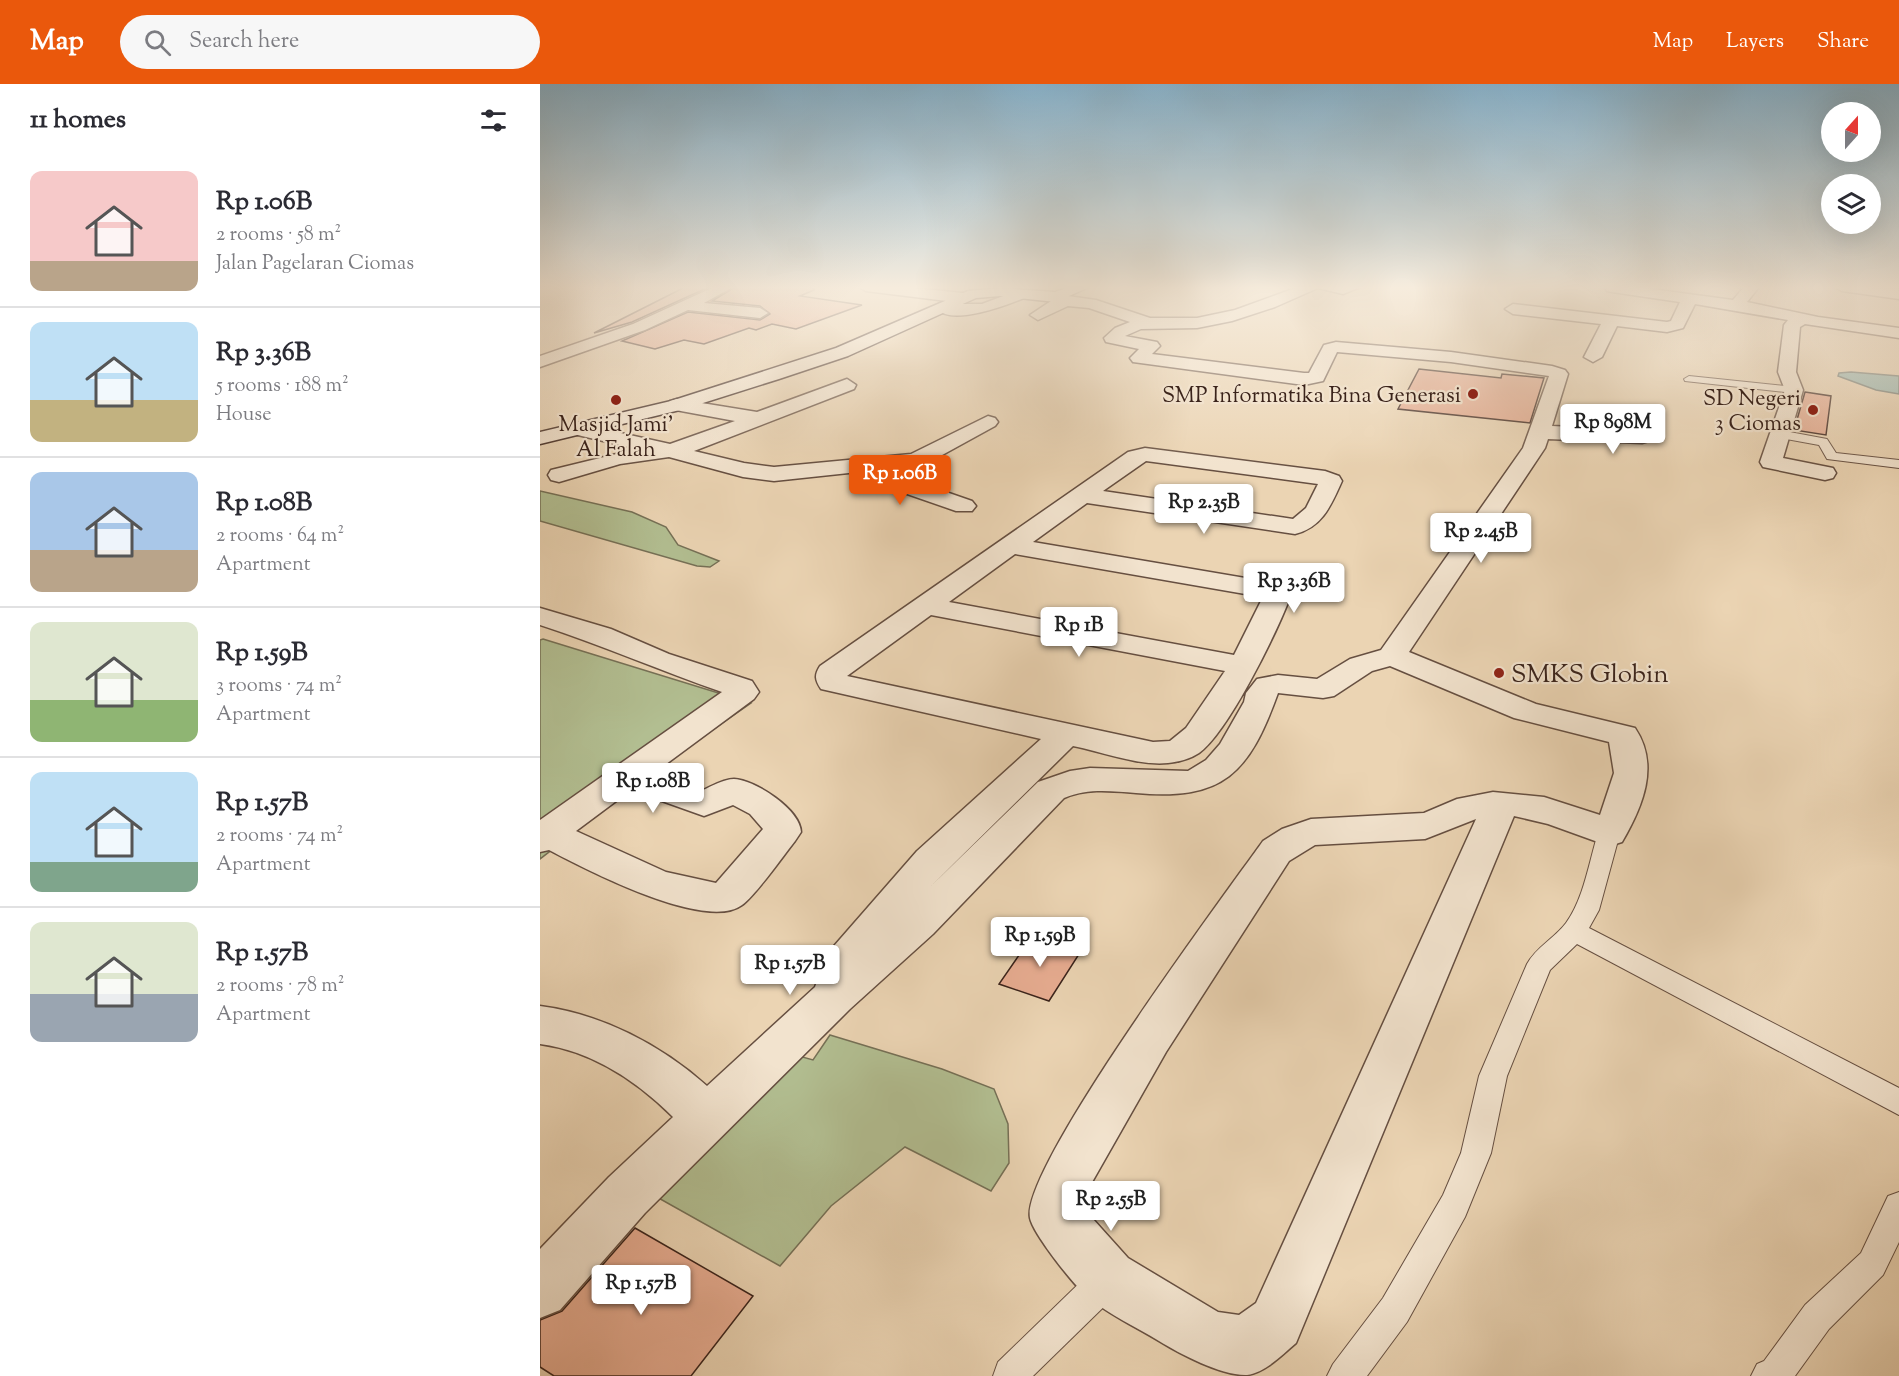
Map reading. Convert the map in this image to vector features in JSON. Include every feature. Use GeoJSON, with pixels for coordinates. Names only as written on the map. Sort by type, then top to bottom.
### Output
{"type":"FeatureCollection","features":[{"type":"Feature","properties":{"kind":"street"},"geometry":{"type":"LineString","coordinates":[[540,362],[579,347]]}},
{"type":"Feature","properties":{"kind":"street"},"geometry":{"type":"LineString","coordinates":[[540,438],[677,405],[853,347]]}},
{"type":"Feature","properties":{"kind":"street"},"geometry":{"type":"LineString","coordinates":[[1150,347],[1139,358],[1304,379],[1316,377],[1330,349],[1333,347]]}},
{"type":"Feature","properties":{"kind":"street"},"geometry":{"type":"LineString","coordinates":[[1350,347],[1451,357],[1559,374],[1534,448],[1392,656]]}},
{"type":"Feature","properties":{"kind":"street"},"geometry":{"type":"LineString","coordinates":[[1593,357],[1598,347]]}},
{"type":"Feature","properties":{"kind":"street"},"geometry":{"type":"LineString","coordinates":[[1789,347],[1787,372],[1794,390],[1771,462],[1825,473]]}},
{"type":"Feature","properties":{"kind":"street"},"geometry":{"type":"LineString","coordinates":[[559,475],[618,458],[670,452],[847,385]]}},
{"type":"Feature","properties":{"kind":"street"},"geometry":{"type":"LineString","coordinates":[[677,405],[755,418]]}},
{"type":"Feature","properties":{"kind":"street"},"geometry":{"type":"LineString","coordinates":[[1540,432],[1642,437],[1653,417]]}},
{"type":"Feature","properties":{"kind":"street"},"geometry":{"type":"LineString","coordinates":[[576,429],[757,473],[888,464],[925,456],[988,422]]}},
{"type":"Feature","properties":{"kind":"street"},"geometry":{"type":"LineString","coordinates":[[1012,546],[1270,591],[1277,595],[1241,665],[1210,717],[1190,744],[1177,752],[1153,753],[832,682],[831,674],[1136,457],[1145,454],[1325,478],[1331,481],[1311,519],[1305,525],[1295,527],[1083,495]]}},
{"type":"Feature","properties":{"kind":"street"},"geometry":{"type":"LineString","coordinates":[[888,464],[888,475],[892,481],[964,506]]}},
{"type":"Feature","properties":{"kind":"street"},"geometry":{"type":"LineString","coordinates":[[925,606],[1241,665]]}},
{"type":"Feature","properties":{"kind":"street"},"geometry":{"type":"LineString","coordinates":[[540,616],[601,635],[658,660],[741,688],[744,692],[544,836]]}},
{"type":"Feature","properties":{"kind":"street"},"geometry":{"type":"LineString","coordinates":[[540,1290],[627,1196],[834,996],[879,961],[906,936],[1051,790],[1065,781],[1091,778],[1158,783],[1199,781],[1211,774],[1226,759],[1260,702],[1262,693],[1269,687],[1278,684],[1323,689],[1361,665],[1392,656],[1525,711],[1623,735],[1633,759],[1631,779],[1619,814],[1609,833],[1536,808],[1501,804],[1475,807],[1449,820],[1425,825],[1311,832],[1294,838],[1276,850],[1251,886],[1223,934],[1150,1038],[1062,1186],[1056,1217],[1108,1278],[1209,1339],[1246,1346],[1276,1323],[1501,804]]}},
{"type":"Feature","properties":{"kind":"street"},"geometry":{"type":"LineString","coordinates":[[834,996],[842,966],[876,923],[931,861],[1066,734]]}},
{"type":"Feature","properties":{"kind":"street"},"geometry":{"type":"LineString","coordinates":[[544,836],[651,882],[719,898],[728,895],[782,832],[782,826],[763,805],[733,791],[704,804],[628,776]]}},
{"type":"Feature","properties":{"kind":"street"},"geometry":{"type":"LineString","coordinates":[[540,1025],[593,1039],[629,1058],[665,1079],[708,1118]]}},
{"type":"Feature","properties":{"kind":"lane"},"geometry":{"type":"LineString","coordinates":[[1689,379],[1794,390]]}},
{"type":"Feature","properties":{"kind":"lane"},"geometry":{"type":"LineString","coordinates":[[1779,434],[1823,442],[1832,456],[1899,464]]}},
{"type":"Feature","properties":{"kind":"lane"},"geometry":{"type":"LineString","coordinates":[[1346,1376],[1395,1310],[1454,1206],[1476,1153],[1493,1076],[1540,964],[1574,931],[1587,910],[1609,833]]}},
{"type":"Feature","properties":{"kind":"lane"},"geometry":{"type":"LineString","coordinates":[[1574,931],[1899,1102]]}},
{"type":"Feature","properties":{"kind":"lane"},"geometry":{"type":"LineString","coordinates":[[1769,1376],[1776,1373],[1817,1317],[1872,1264],[1899,1207]]}},
{"type":"Feature","properties":{"kind":"lane"},"geometry":{"type":"LineString","coordinates":[[1011,1375],[1108,1278]]}},
{"type":"Feature","properties":{"kind":"green space"},"geometry":{"type":"Polygon","coordinates":[[[540,491],[632,512],[666,527],[678,545],[719,561],[710,567],[697,566],[540,521],[540,491]]]}},
{"type":"Feature","properties":{"kind":"green space"},"geometry":{"type":"Polygon","coordinates":[[[543,639],[751,703],[655,770],[540,859],[540,640],[543,639]]]}},
{"type":"Feature","properties":{"kind":"green space"},"geometry":{"type":"Polygon","coordinates":[[[830,1035],[942,1069],[994,1089],[1008,1124],[1009,1163],[991,1191],[905,1147],[831,1206],[780,1266],[630,1182],[770,1048],[813,1060],[830,1035]]]}},
{"type":"Feature","properties":{"kind":"water"},"geometry":{"type":"Polygon","coordinates":[[[1839,373],[1899,376],[1899,394],[1876,390],[1838,376],[1839,373]]]}},
{"type":"Feature","properties":{"kind":"building"},"geometry":{"type":"Polygon","coordinates":[[[1419,369],[1501,378],[1502,374],[1544,378],[1530,423],[1398,409],[1419,369]]]}},
{"type":"Feature","properties":{"kind":"building"},"geometry":{"type":"Polygon","coordinates":[[[1805,392],[1831,396],[1826,435],[1794,430],[1805,392]]]}},
{"type":"Feature","properties":{"kind":"building"},"geometry":{"type":"Polygon","coordinates":[[[1033,935],[1081,951],[1049,1001],[999,984],[1033,935]]]}},
{"type":"Feature","properties":{"kind":"building"},"geometry":{"type":"Polygon","coordinates":[[[635,1228],[753,1296],[691,1376],[554,1376],[540,1367],[540,1320],[562,1311],[635,1228]]]}},
{"type":"Feature","properties":{"kind":"place","name":"SMP Informatika Bina Generasi"},"geometry":{"type":"Point","coordinates":[1473,394]}},
{"type":"Feature","properties":{"kind":"place","name":"Masjid Jami' Al Falah"},"geometry":{"type":"Point","coordinates":[616,400]}},
{"type":"Feature","properties":{"kind":"place","name":"SD Negeri 3 Ciomas"},"geometry":{"type":"Point","coordinates":[1813,410]}},
{"type":"Feature","properties":{"kind":"place","name":"SMKS Globin"},"geometry":{"type":"Point","coordinates":[1499,673]}}]}
